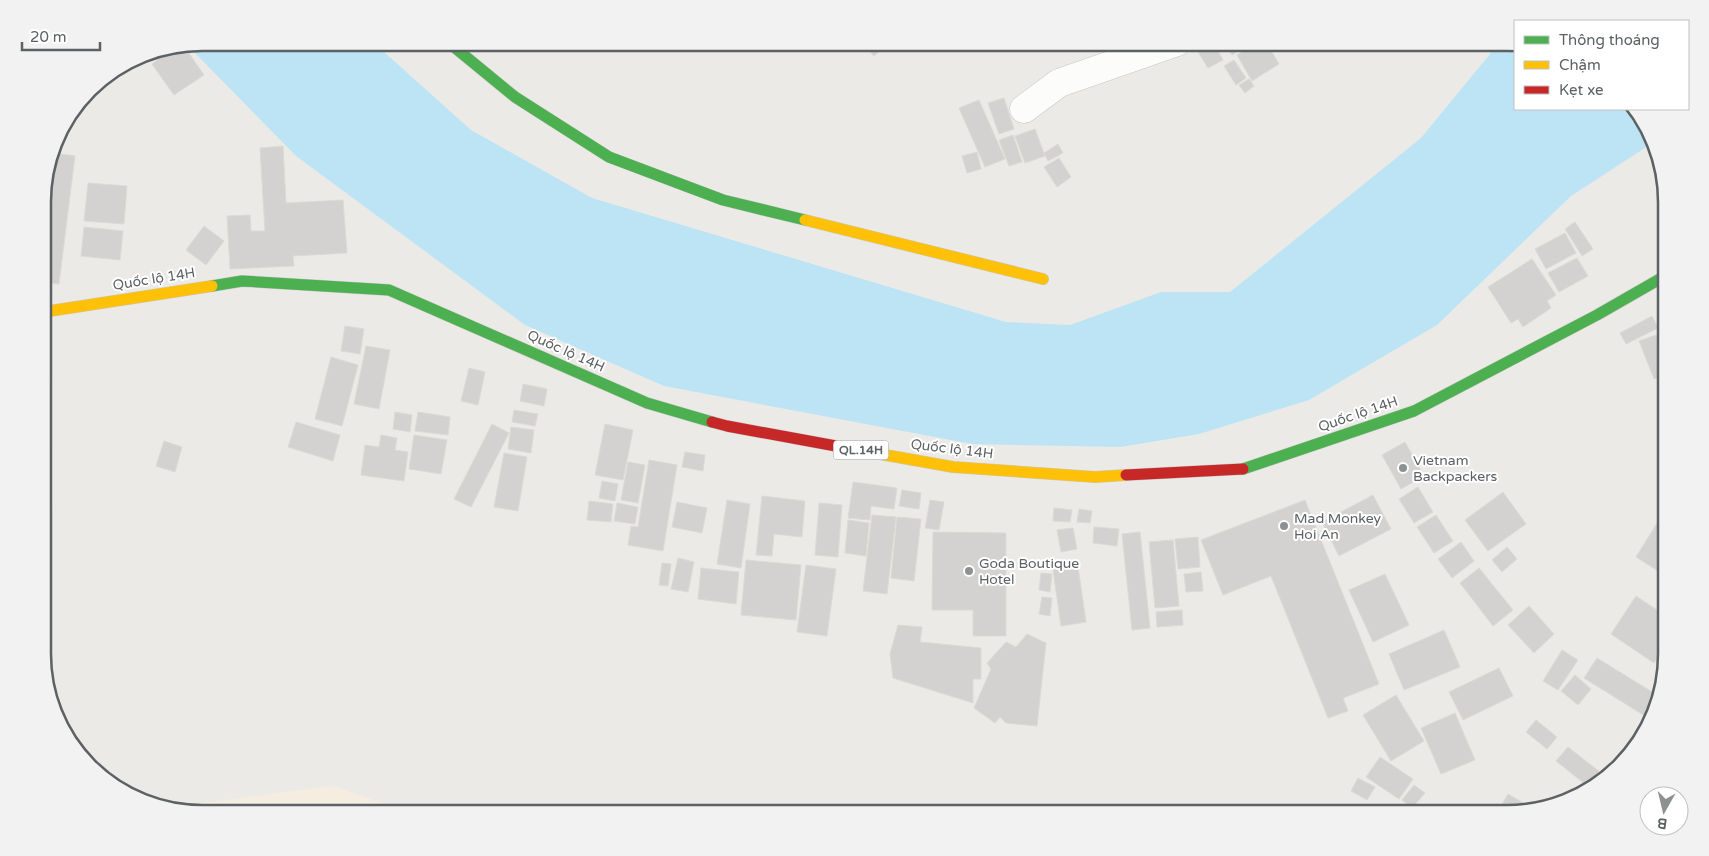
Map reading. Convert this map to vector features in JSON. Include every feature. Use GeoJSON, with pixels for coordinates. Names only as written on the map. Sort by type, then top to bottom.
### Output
{"type":"FeatureCollection","features":[{"type":"Feature","properties":{"kind":"main road"},"geometry":{"type":"LineString","coordinates":[[460,52],[516,96],[609,157],[723,200],[1043,279]]}},
{"type":"Feature","properties":{"kind":"main road","name":"Quốc lộ 14H"},"geometry":{"type":"LineString","coordinates":[[52,311],[242,281],[389,290],[647,403],[727,426],[953,467],[1095,476],[1245,469],[1414,411],[1597,315],[1658,280]]}},
{"type":"Feature","properties":{"kind":"street"},"geometry":{"type":"LineString","coordinates":[[1024,109],[1059,83],[1131,51]]}},
{"type":"Feature","properties":{"kind":"shaded area"},"geometry":{"type":"Polygon","coordinates":[[[333,786],[387,805],[202,805],[194,804],[333,786]]]}},
{"type":"Feature","properties":{"kind":"water"},"geometry":{"type":"Polygon","coordinates":[[[1492,51],[1514,52],[1514,110],[1626,110],[1642,135],[1647,147],[1571,196],[1437,325],[1309,400],[1199,434],[1120,447],[972,444],[664,386],[525,325],[296,156],[195,53],[384,52],[471,130],[592,198],[1006,322],[1070,325],[1161,292],[1230,292],[1421,138],[1492,51]]]}},
{"type":"Feature","properties":{"kind":"building"},"geometry":{"type":"Polygon","coordinates":[[[870,51],[879,51],[874,56],[870,51]]]}},
{"type":"Feature","properties":{"kind":"building"},"geometry":{"type":"Polygon","coordinates":[[[1198,51],[1218,51],[1223,60],[1208,68],[1198,51]]]}},
{"type":"Feature","properties":{"kind":"building"},"geometry":{"type":"Polygon","coordinates":[[[1243,51],[1271,51],[1279,64],[1252,81],[1237,55],[1243,51]]]}},
{"type":"Feature","properties":{"kind":"building"},"geometry":{"type":"Polygon","coordinates":[[[188,52],[204,75],[174,95],[152,64],[163,56],[188,52]]]}},
{"type":"Feature","properties":{"kind":"building"},"geometry":{"type":"Polygon","coordinates":[[[1234,60],[1246,78],[1236,85],[1224,66],[1234,60]]]}},
{"type":"Feature","properties":{"kind":"building"},"geometry":{"type":"Polygon","coordinates":[[[1249,79],[1254,86],[1245,93],[1239,85],[1249,79]]]}},
{"type":"Feature","properties":{"kind":"building"},"geometry":{"type":"Polygon","coordinates":[[[1004,98],[1014,129],[999,134],[988,103],[1004,98]]]}},
{"type":"Feature","properties":{"kind":"building"},"geometry":{"type":"Polygon","coordinates":[[[979,100],[1005,159],[985,167],[959,108],[979,100]]]}},
{"type":"Feature","properties":{"kind":"building"},"geometry":{"type":"Polygon","coordinates":[[[1035,129],[1045,156],[1025,163],[1015,136],[1035,129]]]}},
{"type":"Feature","properties":{"kind":"building"},"geometry":{"type":"Polygon","coordinates":[[[1013,135],[1022,162],[1009,166],[999,140],[1013,135]]]}},
{"type":"Feature","properties":{"kind":"building"},"geometry":{"type":"Polygon","coordinates":[[[1058,144],[1063,153],[1048,161],[1044,153],[1058,144]]]}},
{"type":"Feature","properties":{"kind":"building"},"geometry":{"type":"Polygon","coordinates":[[[283,146],[286,203],[343,200],[347,253],[293,256],[294,266],[230,269],[227,216],[250,215],[251,231],[265,231],[260,148],[283,146]]]}},
{"type":"Feature","properties":{"kind":"building"},"geometry":{"type":"Polygon","coordinates":[[[977,152],[981,169],[967,173],[962,156],[977,152]]]}},
{"type":"Feature","properties":{"kind":"building"},"geometry":{"type":"Polygon","coordinates":[[[59,154],[75,156],[59,284],[52,283],[52,192],[54,173],[59,154]]]}},
{"type":"Feature","properties":{"kind":"building"},"geometry":{"type":"Polygon","coordinates":[[[1059,158],[1071,177],[1057,187],[1044,167],[1059,158]]]}},
{"type":"Feature","properties":{"kind":"building"},"geometry":{"type":"Polygon","coordinates":[[[88,183],[127,186],[124,224],[84,221],[88,183]]]}},
{"type":"Feature","properties":{"kind":"building"},"geometry":{"type":"Polygon","coordinates":[[[1575,222],[1593,249],[1582,256],[1565,229],[1575,222]]]}},
{"type":"Feature","properties":{"kind":"building"},"geometry":{"type":"Polygon","coordinates":[[[204,226],[224,241],[206,265],[186,250],[204,226]]]}},
{"type":"Feature","properties":{"kind":"building"},"geometry":{"type":"Polygon","coordinates":[[[84,227],[123,231],[120,260],[81,256],[84,227]]]}},
{"type":"Feature","properties":{"kind":"building"},"geometry":{"type":"Polygon","coordinates":[[[1565,233],[1576,253],[1546,269],[1535,249],[1565,233]]]}},
{"type":"Feature","properties":{"kind":"building"},"geometry":{"type":"Polygon","coordinates":[[[1577,258],[1588,276],[1559,292],[1548,273],[1577,258]]]}},
{"type":"Feature","properties":{"kind":"building"},"geometry":{"type":"Polygon","coordinates":[[[1532,259],[1556,295],[1547,301],[1551,308],[1523,327],[1518,319],[1511,323],[1488,287],[1532,259]]]}},
{"type":"Feature","properties":{"kind":"building"},"geometry":{"type":"Polygon","coordinates":[[[1652,316],[1658,328],[1626,344],[1620,333],[1652,316]]]}},
{"type":"Feature","properties":{"kind":"building"},"geometry":{"type":"Polygon","coordinates":[[[345,326],[364,329],[360,354],[341,351],[345,326]]]}},
{"type":"Feature","properties":{"kind":"building"},"geometry":{"type":"Polygon","coordinates":[[[1656,335],[1658,340],[1658,378],[1654,379],[1639,341],[1656,335]]]}},
{"type":"Feature","properties":{"kind":"building"},"geometry":{"type":"Polygon","coordinates":[[[366,346],[390,350],[379,409],[354,404],[366,346]]]}},
{"type":"Feature","properties":{"kind":"building"},"geometry":{"type":"Polygon","coordinates":[[[331,357],[358,365],[342,426],[315,419],[331,357]]]}},
{"type":"Feature","properties":{"kind":"building"},"geometry":{"type":"Polygon","coordinates":[[[469,368],[485,372],[478,405],[461,401],[469,368]]]}},
{"type":"Feature","properties":{"kind":"building"},"geometry":{"type":"Polygon","coordinates":[[[523,384],[547,389],[544,406],[520,401],[523,384]]]}},
{"type":"Feature","properties":{"kind":"building"},"geometry":{"type":"Polygon","coordinates":[[[514,410],[538,414],[535,426],[512,422],[514,410]]]}},
{"type":"Feature","properties":{"kind":"building"},"geometry":{"type":"Polygon","coordinates":[[[395,412],[412,415],[410,432],[393,429],[395,412]]]}},
{"type":"Feature","properties":{"kind":"building"},"geometry":{"type":"Polygon","coordinates":[[[418,412],[450,417],[448,435],[415,431],[418,412]]]}},
{"type":"Feature","properties":{"kind":"building"},"geometry":{"type":"Polygon","coordinates":[[[296,422],[340,435],[333,461],[288,447],[296,422]]]}},
{"type":"Feature","properties":{"kind":"building"},"geometry":{"type":"Polygon","coordinates":[[[492,424],[509,433],[471,507],[454,499],[492,424]]]}},
{"type":"Feature","properties":{"kind":"building"},"geometry":{"type":"Polygon","coordinates":[[[605,424],[633,430],[623,480],[595,475],[605,424]]]}},
{"type":"Feature","properties":{"kind":"building"},"geometry":{"type":"Polygon","coordinates":[[[511,427],[534,430],[531,453],[508,449],[511,427]]]}},
{"type":"Feature","properties":{"kind":"building"},"geometry":{"type":"Polygon","coordinates":[[[381,435],[397,438],[395,450],[408,452],[404,481],[361,475],[365,445],[379,447],[381,435]]]}},
{"type":"Feature","properties":{"kind":"building"},"geometry":{"type":"Polygon","coordinates":[[[414,435],[447,440],[441,474],[409,469],[414,435]]]}},
{"type":"Feature","properties":{"kind":"building"},"geometry":{"type":"Polygon","coordinates":[[[164,441],[182,447],[175,472],[156,466],[164,441]]]}},
{"type":"Feature","properties":{"kind":"building"},"geometry":{"type":"Polygon","coordinates":[[[1405,442],[1424,476],[1401,489],[1382,455],[1405,442]]]}},
{"type":"Feature","properties":{"kind":"building"},"geometry":{"type":"Polygon","coordinates":[[[685,452],[705,455],[703,471],[682,467],[685,452]]]}},
{"type":"Feature","properties":{"kind":"building"},"geometry":{"type":"Polygon","coordinates":[[[504,453],[527,457],[518,511],[494,507],[504,453]]]}},
{"type":"Feature","properties":{"kind":"building"},"geometry":{"type":"Polygon","coordinates":[[[649,460],[677,465],[663,551],[628,545],[631,526],[638,527],[649,460]]]}},
{"type":"Feature","properties":{"kind":"building"},"geometry":{"type":"Polygon","coordinates":[[[628,462],[645,465],[638,503],[621,500],[628,462]]]}},
{"type":"Feature","properties":{"kind":"building"},"geometry":{"type":"Polygon","coordinates":[[[602,481],[618,484],[615,501],[599,498],[602,481]]]}},
{"type":"Feature","properties":{"kind":"building"},"geometry":{"type":"Polygon","coordinates":[[[853,482],[897,488],[894,509],[871,506],[870,520],[848,518],[853,482]]]}},
{"type":"Feature","properties":{"kind":"building"},"geometry":{"type":"Polygon","coordinates":[[[1418,487],[1433,512],[1414,523],[1399,499],[1418,487]]]}},
{"type":"Feature","properties":{"kind":"building"},"geometry":{"type":"Polygon","coordinates":[[[902,490],[921,493],[919,509],[899,506],[902,490]]]}},
{"type":"Feature","properties":{"kind":"building"},"geometry":{"type":"Polygon","coordinates":[[[1503,492],[1526,524],[1488,551],[1465,520],[1503,492]]]}},
{"type":"Feature","properties":{"kind":"building"},"geometry":{"type":"Polygon","coordinates":[[[1373,495],[1391,529],[1339,556],[1322,522],[1373,495]]]}},
{"type":"Feature","properties":{"kind":"building"},"geometry":{"type":"Polygon","coordinates":[[[762,496],[805,501],[802,537],[774,534],[772,556],[756,555],[762,496]]]}},
{"type":"Feature","properties":{"kind":"building"},"geometry":{"type":"Polygon","coordinates":[[[727,500],[750,504],[741,568],[717,564],[727,500]]]}},
{"type":"Feature","properties":{"kind":"building"},"geometry":{"type":"Polygon","coordinates":[[[930,500],[944,502],[939,530],[925,528],[930,500]]]}},
{"type":"Feature","properties":{"kind":"building"},"geometry":{"type":"Polygon","coordinates":[[[1305,500],[1379,684],[1343,698],[1348,711],[1328,718],[1271,576],[1223,595],[1201,540],[1305,500]]]}},
{"type":"Feature","properties":{"kind":"building"},"geometry":{"type":"Polygon","coordinates":[[[589,501],[613,504],[611,522],[587,520],[589,501]]]}},
{"type":"Feature","properties":{"kind":"building"},"geometry":{"type":"Polygon","coordinates":[[[677,502],[707,508],[702,533],[672,527],[677,502]]]}},
{"type":"Feature","properties":{"kind":"building"},"geometry":{"type":"Polygon","coordinates":[[[617,503],[638,507],[635,524],[614,521],[617,503]]]}},
{"type":"Feature","properties":{"kind":"building"},"geometry":{"type":"Polygon","coordinates":[[[819,503],[842,505],[838,557],[815,555],[819,503]]]}},
{"type":"Feature","properties":{"kind":"building"},"geometry":{"type":"Polygon","coordinates":[[[1054,508],[1072,510],[1070,522],[1053,521],[1054,508]]]}},
{"type":"Feature","properties":{"kind":"building"},"geometry":{"type":"Polygon","coordinates":[[[1079,509],[1092,511],[1090,523],[1077,522],[1079,509]]]}},
{"type":"Feature","properties":{"kind":"building"},"geometry":{"type":"Polygon","coordinates":[[[872,515],[896,517],[887,594],[863,591],[872,515]]]}},
{"type":"Feature","properties":{"kind":"building"},"geometry":{"type":"Polygon","coordinates":[[[1436,515],[1453,541],[1434,553],[1417,527],[1436,515]]]}},
{"type":"Feature","properties":{"kind":"building"},"geometry":{"type":"Polygon","coordinates":[[[897,517],[921,519],[914,581],[891,578],[897,517]]]}},
{"type":"Feature","properties":{"kind":"building"},"geometry":{"type":"Polygon","coordinates":[[[848,520],[869,523],[866,556],[845,553],[848,520]]]}},
{"type":"Feature","properties":{"kind":"building"},"geometry":{"type":"Polygon","coordinates":[[[1658,522],[1658,571],[1636,557],[1658,522]]]}},
{"type":"Feature","properties":{"kind":"building"},"geometry":{"type":"Polygon","coordinates":[[[1094,527],[1119,529],[1117,546],[1093,543],[1094,527]]]}},
{"type":"Feature","properties":{"kind":"building"},"geometry":{"type":"Polygon","coordinates":[[[1073,528],[1077,549],[1061,552],[1057,530],[1073,528]]]}},
{"type":"Feature","properties":{"kind":"building","name":"Goda Boutique Hotel"},"geometry":{"type":"Polygon","coordinates":[[[933,532],[1006,533],[1006,636],[973,636],[973,610],[932,610],[933,532]]]}},
{"type":"Feature","properties":{"kind":"building"},"geometry":{"type":"Polygon","coordinates":[[[1140,532],[1150,628],[1132,630],[1122,534],[1140,532]]]}},
{"type":"Feature","properties":{"kind":"building"},"geometry":{"type":"Polygon","coordinates":[[[1198,537],[1200,567],[1178,569],[1175,539],[1198,537]]]}},
{"type":"Feature","properties":{"kind":"building"},"geometry":{"type":"Polygon","coordinates":[[[1173,540],[1179,606],[1155,608],[1149,542],[1173,540]]]}},
{"type":"Feature","properties":{"kind":"building"},"geometry":{"type":"Polygon","coordinates":[[[1461,542],[1474,561],[1452,578],[1438,559],[1461,542]]]}},
{"type":"Feature","properties":{"kind":"building"},"geometry":{"type":"Polygon","coordinates":[[[1507,547],[1517,559],[1502,572],[1492,560],[1507,547]]]}},
{"type":"Feature","properties":{"kind":"building"},"geometry":{"type":"Polygon","coordinates":[[[678,558],[694,562],[688,592],[671,589],[678,558]]]}},
{"type":"Feature","properties":{"kind":"building"},"geometry":{"type":"Polygon","coordinates":[[[746,560],[801,565],[796,620],[741,615],[746,560]]]}},
{"type":"Feature","properties":{"kind":"building"},"geometry":{"type":"Polygon","coordinates":[[[1077,560],[1086,622],[1061,626],[1052,563],[1077,560]]]}},
{"type":"Feature","properties":{"kind":"building"},"geometry":{"type":"Polygon","coordinates":[[[662,563],[671,564],[668,586],[659,585],[662,563]]]}},
{"type":"Feature","properties":{"kind":"building"},"geometry":{"type":"Polygon","coordinates":[[[806,565],[836,569],[827,636],[797,632],[806,565]]]}},
{"type":"Feature","properties":{"kind":"building"},"geometry":{"type":"Polygon","coordinates":[[[701,568],[739,572],[736,604],[698,599],[701,568]]]}},
{"type":"Feature","properties":{"kind":"building"},"geometry":{"type":"Polygon","coordinates":[[[1479,568],[1513,610],[1493,626],[1460,583],[1479,568]]]}},
{"type":"Feature","properties":{"kind":"building"},"geometry":{"type":"Polygon","coordinates":[[[1201,572],[1203,591],[1186,592],[1184,574],[1201,572]]]}},
{"type":"Feature","properties":{"kind":"building"},"geometry":{"type":"Polygon","coordinates":[[[1041,573],[1052,574],[1050,592],[1039,590],[1041,573]]]}},
{"type":"Feature","properties":{"kind":"building"},"geometry":{"type":"Polygon","coordinates":[[[1385,574],[1409,625],[1373,642],[1349,590],[1385,574]]]}},
{"type":"Feature","properties":{"kind":"building"},"geometry":{"type":"Polygon","coordinates":[[[1636,596],[1658,611],[1658,654],[1654,663],[1611,634],[1636,596]]]}},
{"type":"Feature","properties":{"kind":"building"},"geometry":{"type":"Polygon","coordinates":[[[1042,597],[1052,598],[1050,616],[1039,614],[1042,597]]]}},
{"type":"Feature","properties":{"kind":"building"},"geometry":{"type":"Polygon","coordinates":[[[1529,606],[1554,634],[1534,653],[1508,625],[1529,606]]]}},
{"type":"Feature","properties":{"kind":"building"},"geometry":{"type":"Polygon","coordinates":[[[1182,610],[1183,625],[1157,627],[1156,612],[1182,610]]]}},
{"type":"Feature","properties":{"kind":"building"},"geometry":{"type":"Polygon","coordinates":[[[898,625],[922,627],[920,642],[981,648],[981,679],[973,679],[973,703],[893,678],[890,654],[898,625]]]}},
{"type":"Feature","properties":{"kind":"building"},"geometry":{"type":"Polygon","coordinates":[[[1444,630],[1460,667],[1404,690],[1389,654],[1444,630]]]}},
{"type":"Feature","properties":{"kind":"building"},"geometry":{"type":"Polygon","coordinates":[[[1027,634],[1046,643],[1037,726],[1006,723],[1000,717],[995,723],[974,708],[991,669],[987,663],[1006,642],[1016,647],[1027,634]]]}},
{"type":"Feature","properties":{"kind":"building"},"geometry":{"type":"Polygon","coordinates":[[[1562,650],[1578,660],[1558,690],[1543,681],[1562,650]]]}},
{"type":"Feature","properties":{"kind":"building"},"geometry":{"type":"Polygon","coordinates":[[[1597,658],[1653,693],[1644,716],[1584,678],[1597,658]]]}},
{"type":"Feature","properties":{"kind":"building"},"geometry":{"type":"Polygon","coordinates":[[[1499,668],[1513,696],[1463,720],[1449,692],[1499,668]]]}},
{"type":"Feature","properties":{"kind":"building"},"geometry":{"type":"Polygon","coordinates":[[[1575,675],[1591,689],[1578,705],[1561,691],[1575,675]]]}},
{"type":"Feature","properties":{"kind":"building"},"geometry":{"type":"Polygon","coordinates":[[[1396,695],[1424,741],[1391,761],[1363,715],[1396,695]]]}},
{"type":"Feature","properties":{"kind":"building"},"geometry":{"type":"Polygon","coordinates":[[[1455,713],[1475,760],[1441,774],[1421,728],[1455,713]]]}},
{"type":"Feature","properties":{"kind":"building"},"geometry":{"type":"Polygon","coordinates":[[[1536,720],[1557,737],[1547,749],[1526,732],[1536,720]]]}},
{"type":"Feature","properties":{"kind":"building"},"geometry":{"type":"Polygon","coordinates":[[[1568,747],[1600,772],[1584,783],[1556,761],[1568,747]]]}},
{"type":"Feature","properties":{"kind":"building"},"geometry":{"type":"Polygon","coordinates":[[[1380,757],[1413,779],[1399,799],[1366,777],[1380,757]]]}},
{"type":"Feature","properties":{"kind":"building"},"geometry":{"type":"Polygon","coordinates":[[[1358,778],[1375,787],[1367,800],[1351,791],[1358,778]]]}},
{"type":"Feature","properties":{"kind":"building"},"geometry":{"type":"Polygon","coordinates":[[[1414,785],[1425,793],[1415,804],[1407,804],[1402,800],[1414,785]]]}},
{"type":"Feature","properties":{"kind":"building"},"geometry":{"type":"Polygon","coordinates":[[[1508,794],[1524,803],[1517,804],[1502,804],[1508,794]]]}},
{"type":"Feature","properties":{"kind":"traffic: fast"},"geometry":{"type":"LineString","coordinates":[[460,52],[515,97],[609,157],[723,200],[805,220]]}},
{"type":"Feature","properties":{"kind":"traffic: fast"},"geometry":{"type":"LineString","coordinates":[[1243,469],[1414,411],[1597,315],[1658,280]]}},
{"type":"Feature","properties":{"kind":"traffic: fast"},"geometry":{"type":"LineString","coordinates":[[212,286],[242,281],[389,290],[647,403],[712,422]]}},
{"type":"Feature","properties":{"kind":"traffic: slow"},"geometry":{"type":"LineString","coordinates":[[805,220],[1043,279]]}},
{"type":"Feature","properties":{"kind":"traffic: slow"},"geometry":{"type":"LineString","coordinates":[[52,311],[212,286]]}},
{"type":"Feature","properties":{"kind":"traffic: slow"},"geometry":{"type":"LineString","coordinates":[[863,451],[953,467],[1095,477],[1126,475]]}},
{"type":"Feature","properties":{"kind":"traffic: jam"},"geometry":{"type":"LineString","coordinates":[[712,422],[863,451]]}},
{"type":"Feature","properties":{"kind":"traffic: jam"},"geometry":{"type":"LineString","coordinates":[[1126,475],[1243,469]]}},
{"type":"Feature","properties":{"kind":"place","name":"Vietnam Backpackers"},"geometry":{"type":"Point","coordinates":[1403,468]}},
{"type":"Feature","properties":{"kind":"place","name":"Mad Monkey Hoi An"},"geometry":{"type":"Point","coordinates":[1284,526]}},
{"type":"Feature","properties":{"kind":"place","name":"Goda Boutique Hotel"},"geometry":{"type":"Point","coordinates":[969,571]}}]}
